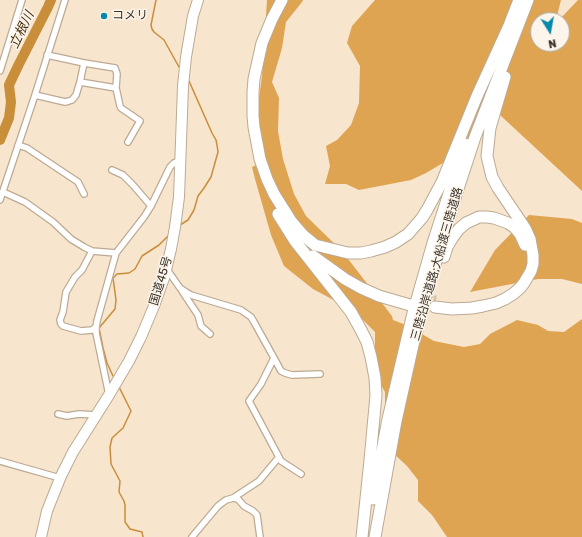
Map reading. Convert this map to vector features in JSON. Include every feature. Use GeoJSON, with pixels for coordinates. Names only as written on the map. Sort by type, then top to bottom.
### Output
{"type":"FeatureCollection","features":[{"type":"Feature","properties":{"kind":"highway","name":"国道45号"},"geometry":{"type":"LineString","coordinates":[[41,537],[47,511],[60,478],[73,452],[109,395],[141,337],[154,306],[166,268],[175,227],[179,197],[183,86],[186,57],[193,16],[198,0]]}},
{"type":"Feature","properties":{"kind":"highway"},"geometry":{"type":"LineString","coordinates":[[274,0],[256,41],[251,60],[247,92],[248,127],[254,158],[258,172],[271,202],[282,221],[299,238],[344,271],[369,284],[411,302]]}},
{"type":"Feature","properties":{"kind":"highway"},"geometry":{"type":"LineString","coordinates":[[282,0],[262,43],[254,79],[254,127],[260,159],[274,194],[291,221],[299,238],[352,312],[364,336],[371,357],[375,378],[376,400],[362,537]]}},
{"type":"Feature","properties":{"kind":"highway","name":"三陸沿岸道路;大船渡三陸道路"},"geometry":{"type":"LineString","coordinates":[[375,537],[396,421],[430,281],[456,195],[516,17],[519,0]]}},
{"type":"Feature","properties":{"kind":"highway","name":"三陸沿岸道路;大船渡三陸道路"},"geometry":{"type":"LineString","coordinates":[[367,537],[389,412],[420,286],[448,193],[468,135],[516,17],[528,0]]}},
{"type":"Feature","properties":{"kind":"highway"},"geometry":{"type":"LineString","coordinates":[[299,238],[315,245],[348,252],[361,252],[385,247],[408,234],[422,218],[442,182],[477,96],[516,17]]}},
{"type":"Feature","properties":{"kind":"highway"},"geometry":{"type":"LineString","coordinates":[[406,376],[448,247],[459,229],[466,223],[479,217],[487,217],[502,220],[514,227],[524,241],[526,253],[523,273],[516,282],[506,290],[493,296],[471,301],[435,304],[452,308],[472,308],[496,303],[513,294],[520,288],[531,271],[533,255],[530,239],[525,228],[498,188],[492,176],[488,156],[490,128],[507,72],[516,17]]}},
{"type":"Feature","properties":{"kind":"street"},"geometry":{"type":"LineString","coordinates":[[0,71],[22,0]]}},
{"type":"Feature","properties":{"kind":"street"},"geometry":{"type":"LineString","coordinates":[[0,200],[65,0]]}},
{"type":"Feature","properties":{"kind":"street"},"geometry":{"type":"LineString","coordinates":[[47,55],[115,68],[117,74],[116,88],[121,108],[140,121],[128,142]]}},
{"type":"Feature","properties":{"kind":"street"},"geometry":{"type":"LineString","coordinates":[[35,95],[69,102],[76,95],[84,63]]}},
{"type":"Feature","properties":{"kind":"street"},"geometry":{"type":"LineString","coordinates":[[80,82],[116,88]]}},
{"type":"Feature","properties":{"kind":"street"},"geometry":{"type":"LineString","coordinates":[[18,145],[27,148],[78,182],[84,194]]}},
{"type":"Feature","properties":{"kind":"street"},"geometry":{"type":"LineString","coordinates":[[109,395],[96,327],[116,253],[151,206],[170,167],[174,163],[181,160]]}},
{"type":"Feature","properties":{"kind":"street"},"geometry":{"type":"LineString","coordinates":[[112,170],[122,175],[133,185],[151,206]]}},
{"type":"Feature","properties":{"kind":"street"},"geometry":{"type":"LineString","coordinates":[[3,192],[25,202],[53,222],[71,239],[84,247],[92,251],[116,253]]}},
{"type":"Feature","properties":{"kind":"street"},"geometry":{"type":"LineString","coordinates":[[92,251],[82,270],[66,292],[63,312],[60,320],[63,326],[81,331],[92,330],[96,327]]}},
{"type":"Feature","properties":{"kind":"street"},"geometry":{"type":"LineString","coordinates":[[166,268],[198,315],[201,326],[210,334]]}},
{"type":"Feature","properties":{"kind":"street"},"geometry":{"type":"LineString","coordinates":[[180,288],[191,295],[230,306],[246,313],[254,322],[281,371],[292,375],[320,374]]}},
{"type":"Feature","properties":{"kind":"street"},"geometry":{"type":"LineString","coordinates":[[274,358],[261,384],[249,401],[279,457],[282,461],[301,474]]}},
{"type":"Feature","properties":{"kind":"street"},"geometry":{"type":"LineString","coordinates":[[58,414],[66,416],[79,414],[96,415]]}},
{"type":"Feature","properties":{"kind":"street"},"geometry":{"type":"LineString","coordinates":[[192,537],[218,506],[259,482],[279,457]]}},
{"type":"Feature","properties":{"kind":"street"},"geometry":{"type":"LineString","coordinates":[[0,461],[60,478]]}},
{"type":"Feature","properties":{"kind":"street"},"geometry":{"type":"LineString","coordinates":[[233,498],[238,499],[244,506],[257,515],[260,537]]}},
{"type":"Feature","properties":{"kind":"shaded area"},"geometry":{"type":"Polygon","coordinates":[[[267,0],[303,0],[286,22],[282,48],[272,82],[279,98],[278,131],[283,159],[294,194],[306,216],[342,251],[392,316],[393,320],[406,325],[434,341],[464,347],[480,344],[490,334],[517,320],[538,325],[548,331],[564,332],[582,319],[582,537],[447,537],[432,515],[418,501],[418,480],[407,466],[392,452],[385,412],[385,392],[374,373],[375,332],[354,311],[313,289],[284,266],[271,235],[252,167],[266,161],[261,139],[259,98],[262,76],[267,0]]]}},
{"type":"Feature","properties":{"kind":"shaded area"},"geometry":{"type":"Polygon","coordinates":[[[375,0],[561,0],[558,12],[530,12],[530,52],[570,52],[570,12],[567,12],[578,0],[582,0],[582,191],[487,103],[479,125],[448,160],[426,173],[411,180],[359,190],[346,184],[325,184],[330,166],[326,146],[337,140],[351,125],[359,103],[360,66],[347,43],[352,26],[375,0]]]}},
{"type":"Feature","properties":{"kind":"shaded area"},"geometry":{"type":"Polygon","coordinates":[[[529,215],[572,219],[582,223],[582,284],[562,279],[538,279],[470,292],[495,250],[529,215]]]}},
{"type":"Feature","properties":{"kind":"waterway","name":"立根川"},"geometry":{"type":"LineString","coordinates":[[0,140],[9,118],[11,102],[9,85],[51,0]]}},
{"type":"Feature","properties":{"kind":"waterway"},"geometry":{"type":"LineString","coordinates":[[156,0],[151,25],[152,29],[164,40],[179,67]]}},
{"type":"Feature","properties":{"kind":"waterway"},"geometry":{"type":"LineString","coordinates":[[180,225],[188,220],[194,210],[198,196],[211,177],[218,152],[216,140],[189,81]]}},
{"type":"Feature","properties":{"kind":"waterway"},"geometry":{"type":"LineString","coordinates":[[113,376],[107,363],[99,328],[115,309],[116,300],[113,278],[117,274],[129,273],[135,269],[142,256],[159,245],[168,236]]}},
{"type":"Feature","properties":{"kind":"waterway"},"geometry":{"type":"LineString","coordinates":[[119,387],[131,411],[123,428],[112,438],[110,447],[111,464],[120,481],[119,492],[125,505],[125,522],[130,529],[142,532],[143,537]]}},
{"type":"Feature","properties":{"kind":"tunnel"},"geometry":{"type":"LineString","coordinates":[[417,299],[436,301]]}},
{"type":"Feature","properties":{"kind":"place","name":"コメリ"},"geometry":{"type":"Point","coordinates":[104,16]}}]}
